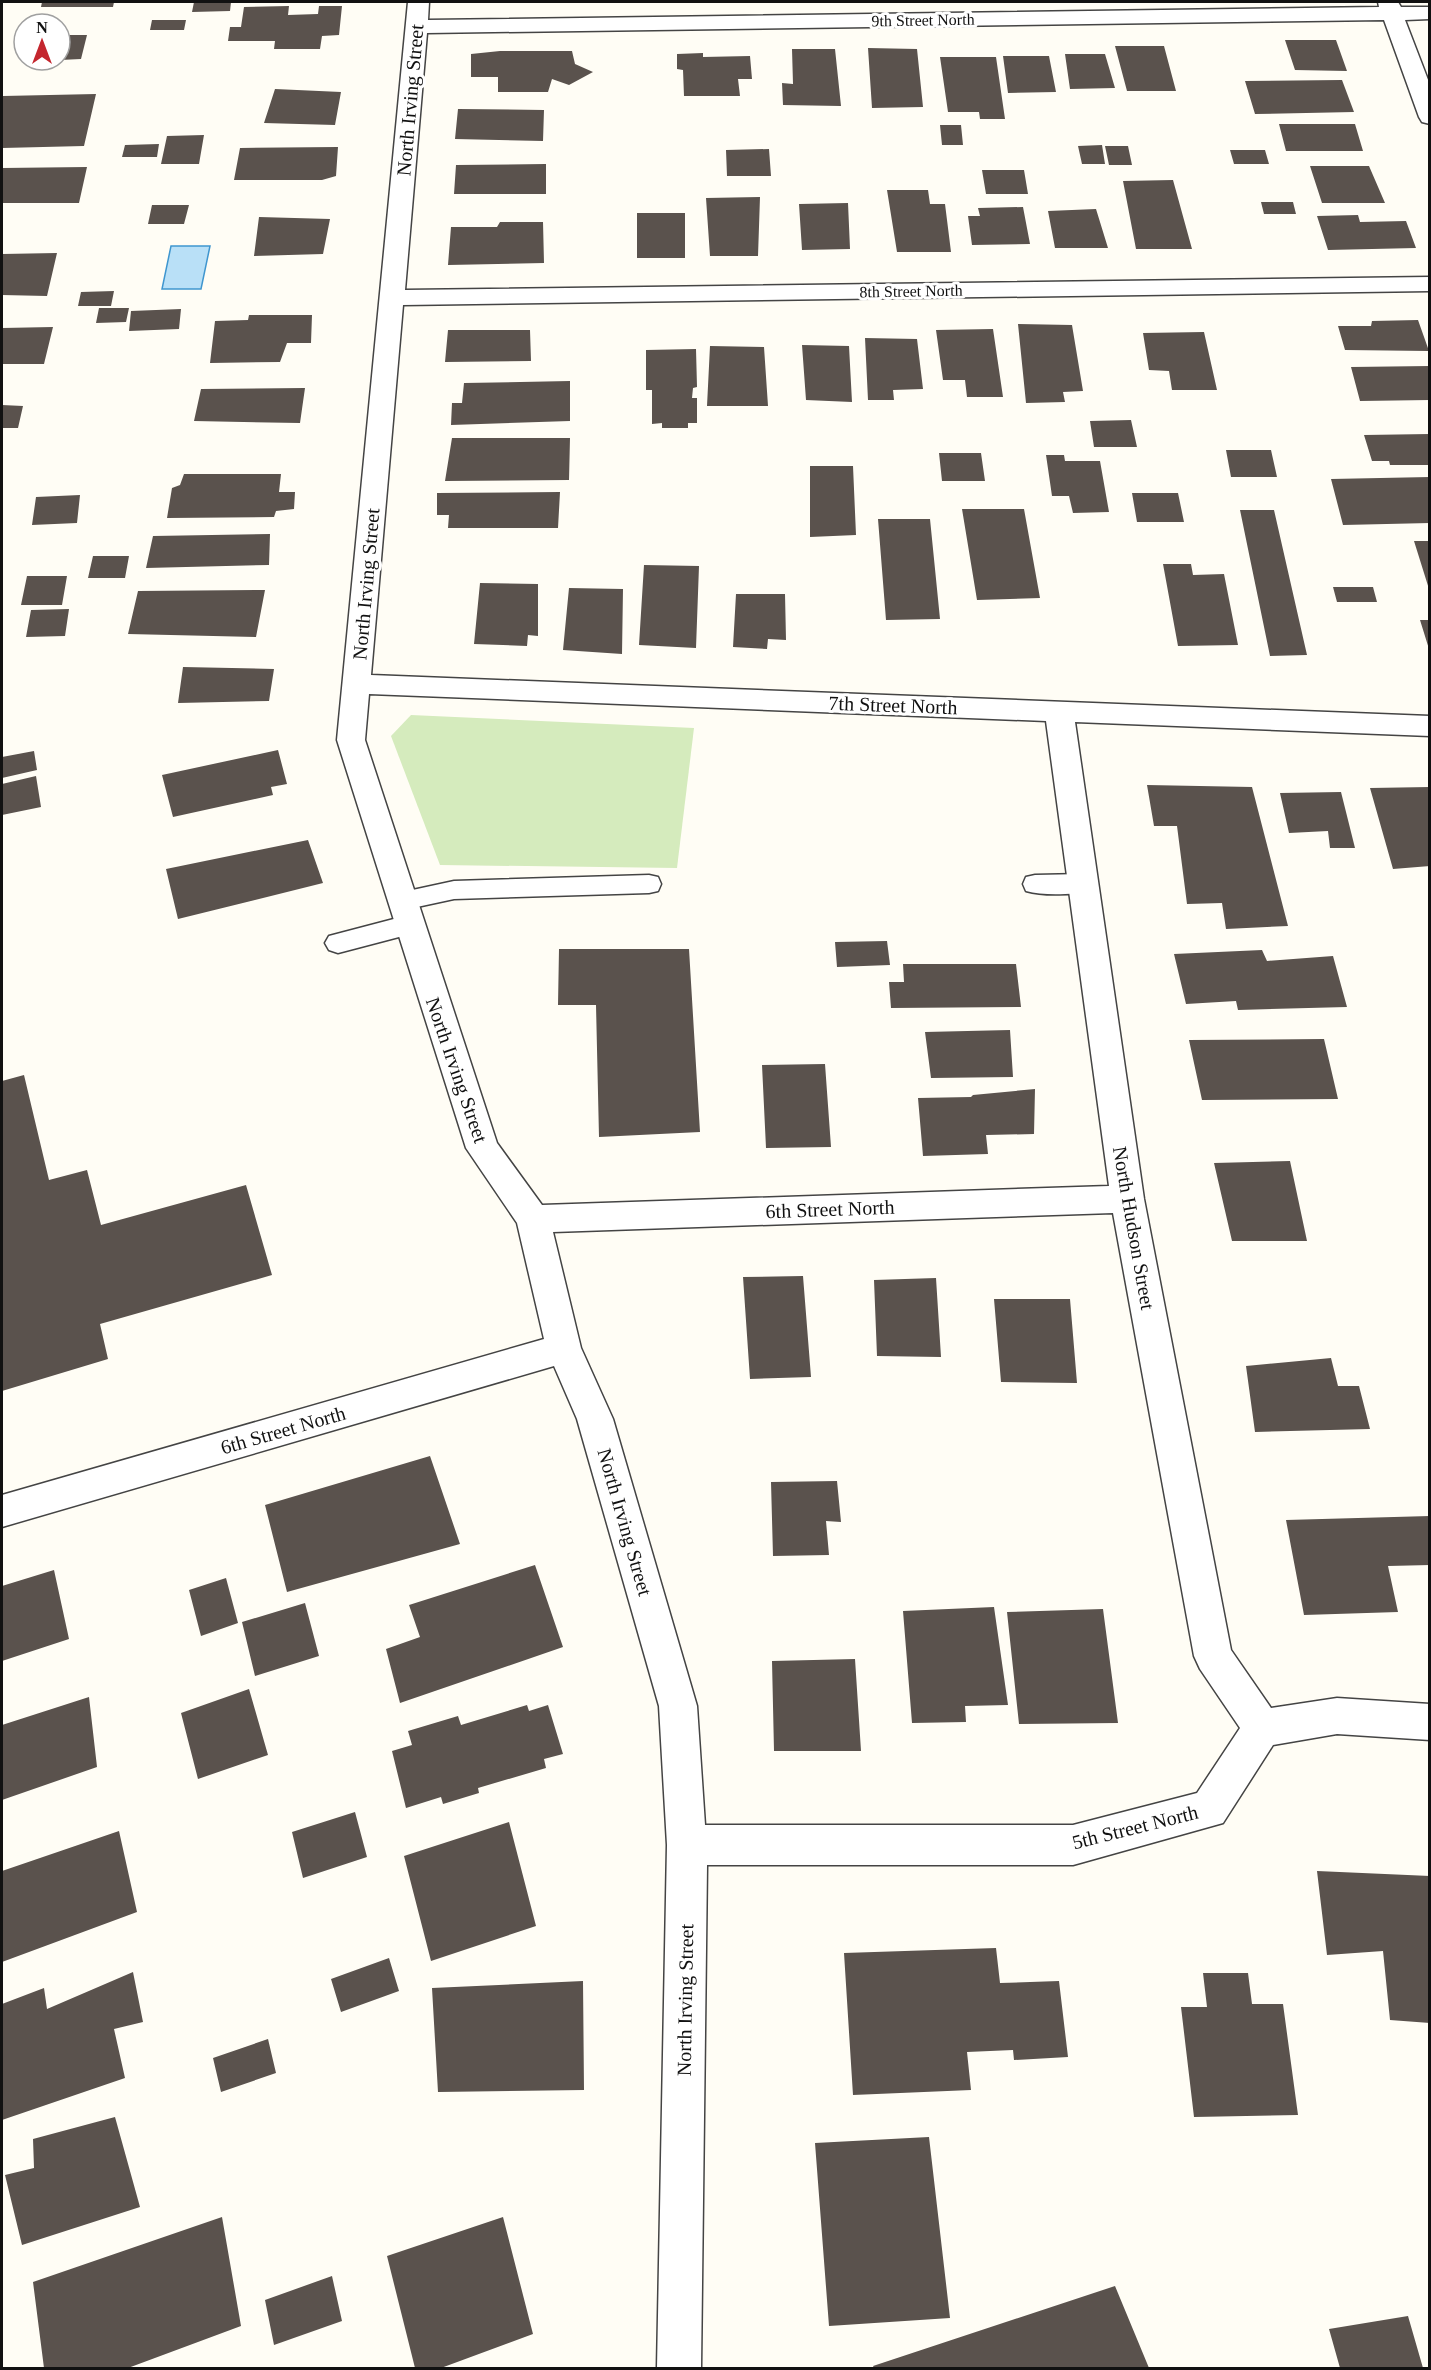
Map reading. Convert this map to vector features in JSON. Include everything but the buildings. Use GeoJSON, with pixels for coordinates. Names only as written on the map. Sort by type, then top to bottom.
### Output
{"type":"FeatureCollection","features":[{"type":"Feature","properties":{"kind":"street","name":"9th Street North"},"geometry":{"type":"LineString","coordinates":[[418,14],[1390,7],[1430,13]]}},
{"type":"Feature","properties":{"kind":"street"},"geometry":{"type":"LineString","coordinates":[[1390,7],[1430,117]]}},
{"type":"Feature","properties":{"kind":"street","name":"North Irving Street"},"geometry":{"type":"LineString","coordinates":[[418,14],[351,740],[482,1148],[533,1219],[564,1348],[595,1419],[678,1706],[687,1845],[679,2368]]}},
{"type":"Feature","properties":{"kind":"street","name":"8th Street North"},"geometry":{"type":"LineString","coordinates":[[392,298],[1430,284]]}},
{"type":"Feature","properties":{"kind":"street","name":"7th Street North"},"geometry":{"type":"LineString","coordinates":[[357,684],[1430,726]]}},
{"type":"Feature","properties":{"kind":"street","name":"North Hudson Street"},"geometry":{"type":"LineString","coordinates":[[1059,711],[1127,1200],[1213,1656],[1262,1728]]}},
{"type":"Feature","properties":{"kind":"street","name":"6th Street North"},"geometry":{"type":"LineString","coordinates":[[533,1219],[1127,1200]]}},
{"type":"Feature","properties":{"kind":"street","name":"6th Street North"},"geometry":{"type":"LineString","coordinates":[[2,1511],[564,1348]]}},
{"type":"Feature","properties":{"kind":"street"},"geometry":{"type":"LineString","coordinates":[[1262,1728],[1337,1716],[1430,1722]]}},
{"type":"Feature","properties":{"kind":"street","name":"5th Street North"},"geometry":{"type":"LineString","coordinates":[[687,1845],[1073,1845],[1209,1809],[1262,1728]]}},
{"type":"Feature","properties":{"kind":"lane"},"geometry":{"type":"LineString","coordinates":[[1035,884],[1083,882]]}},
{"type":"Feature","properties":{"kind":"lane"},"geometry":{"type":"LineString","coordinates":[[338,943],[454,890],[649,884]]}},
{"type":"Feature","properties":{"kind":"green space"},"geometry":{"type":"Polygon","coordinates":[[[411,715],[694,728],[677,868],[440,865],[391,736],[411,715]]]}},
{"type":"Feature","properties":{"kind":"water"},"geometry":{"type":"Polygon","coordinates":[[[171,246],[210,246],[201,289],[162,289],[171,246]]]}}]}
